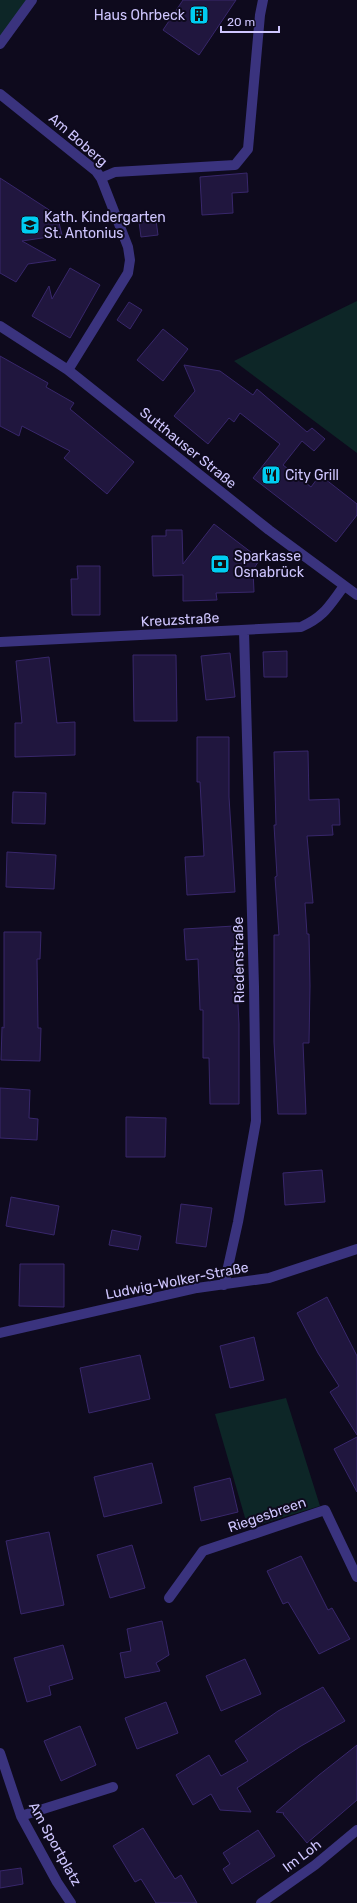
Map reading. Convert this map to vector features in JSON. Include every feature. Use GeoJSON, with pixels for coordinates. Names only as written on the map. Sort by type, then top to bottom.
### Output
{"type":"FeatureCollection","features":[{"type":"Feature","properties":{"kind":"street"},"geometry":{"type":"LineString","coordinates":[[0,44],[32,0]]}},
{"type":"Feature","properties":{"kind":"street"},"geometry":{"type":"LineString","coordinates":[[101,178],[114,172],[235,165],[248,149],[260,15],[264,0]]}},
{"type":"Feature","properties":{"kind":"street","name":"Am Boberg"},"geometry":{"type":"LineString","coordinates":[[0,94],[96,171],[101,178],[128,246],[130,260],[128,273],[68,370]]}},
{"type":"Feature","properties":{"kind":"street","name":"Sutthauser Straße"},"geometry":{"type":"LineString","coordinates":[[0,326],[68,370],[214,487],[357,595]]}},
{"type":"Feature","properties":{"kind":"street","name":"Kreuzstraße"},"geometry":{"type":"LineString","coordinates":[[0,642],[301,627],[316,620],[326,610],[344,586]]}},
{"type":"Feature","properties":{"kind":"street","name":"Riedenstraße"},"geometry":{"type":"LineString","coordinates":[[224,1285],[238,1222],[256,1121],[254,986],[244,631]]}},
{"type":"Feature","properties":{"kind":"street","name":"Ludwig-Wolker-Straße"},"geometry":{"type":"LineString","coordinates":[[0,1333],[197,1288],[269,1278],[357,1248]]}},
{"type":"Feature","properties":{"kind":"street","name":"Riegesbreen"},"geometry":{"type":"LineString","coordinates":[[169,1598],[204,1551],[325,1510],[357,1577]]}},
{"type":"Feature","properties":{"kind":"street","name":"Am Sportplatz"},"geometry":{"type":"LineString","coordinates":[[0,1753],[21,1816],[57,1882],[71,1903]]}},
{"type":"Feature","properties":{"kind":"street"},"geometry":{"type":"LineString","coordinates":[[21,1816],[113,1787]]}},
{"type":"Feature","properties":{"kind":"street","name":"Im Loh"},"geometry":{"type":"LineString","coordinates":[[261,1903],[315,1865],[357,1830]]}},
{"type":"Feature","properties":{"kind":"green space"},"geometry":{"type":"Polygon","coordinates":[[[0,0],[29,0],[0,38],[0,0]]]}},
{"type":"Feature","properties":{"kind":"green space"},"geometry":{"type":"Polygon","coordinates":[[[357,301],[357,453],[234,361],[357,301]]]}},
{"type":"Feature","properties":{"kind":"green space"},"geometry":{"type":"Polygon","coordinates":[[[286,1398],[320,1506],[248,1528],[215,1414],[286,1398]]]}},
{"type":"Feature","properties":{"kind":"building","name":"Haus Ohrbeck"},"geometry":{"type":"Polygon","coordinates":[[[183,0],[236,0],[199,55],[163,30],[183,0]]]}},
{"type":"Feature","properties":{"kind":"building"},"geometry":{"type":"Polygon","coordinates":[[[247,173],[248,192],[232,193],[233,213],[202,215],[200,177],[247,173]]]}},
{"type":"Feature","properties":{"kind":"building","name":"Kath. Kindergarten St. Antonius"},"geometry":{"type":"Polygon","coordinates":[[[0,178],[57,215],[62,235],[22,241],[56,260],[28,264],[16,282],[0,273],[0,178]]]}},
{"type":"Feature","properties":{"kind":"building"},"geometry":{"type":"Polygon","coordinates":[[[156,220],[158,235],[141,237],[139,222],[156,220]]]}},
{"type":"Feature","properties":{"kind":"building"},"geometry":{"type":"Polygon","coordinates":[[[70,268],[100,285],[70,338],[32,316],[49,286],[52,299],[70,268]]]}},
{"type":"Feature","properties":{"kind":"building"},"geometry":{"type":"Polygon","coordinates":[[[129,302],[142,310],[130,329],[117,320],[129,302]]]}},
{"type":"Feature","properties":{"kind":"building"},"geometry":{"type":"Polygon","coordinates":[[[163,329],[188,349],[163,381],[137,360],[163,329]]]}},
{"type":"Feature","properties":{"kind":"building"},"geometry":{"type":"Polygon","coordinates":[[[0,356],[48,383],[46,387],[74,403],[70,409],[134,462],[107,494],[64,458],[70,451],[22,426],[19,436],[0,426],[0,356]]]}},
{"type":"Feature","properties":{"kind":"building"},"geometry":{"type":"Polygon","coordinates":[[[184,365],[220,371],[253,395],[257,389],[307,432],[312,428],[325,439],[314,451],[302,441],[283,465],[311,487],[320,475],[357,504],[357,515],[336,542],[253,478],[280,444],[240,413],[234,422],[229,418],[208,444],[174,416],[195,391],[184,365]]]}},
{"type":"Feature","properties":{"kind":"building","name":"Sparkasse Osnabrück"},"geometry":{"type":"Polygon","coordinates":[[[214,524],[260,559],[253,570],[254,592],[216,593],[217,600],[183,601],[183,575],[153,576],[152,536],[166,536],[166,530],[182,530],[183,564],[214,524]]]}},
{"type":"Feature","properties":{"kind":"building"},"geometry":{"type":"Polygon","coordinates":[[[77,566],[100,566],[100,615],[72,615],[71,579],[78,579],[77,566]]]}},
{"type":"Feature","properties":{"kind":"building"},"geometry":{"type":"Polygon","coordinates":[[[287,651],[287,677],[264,677],[263,652],[287,651]]]}},
{"type":"Feature","properties":{"kind":"building"},"geometry":{"type":"Polygon","coordinates":[[[230,653],[235,697],[206,700],[201,656],[230,653]]]}},
{"type":"Feature","properties":{"kind":"building"},"geometry":{"type":"Polygon","coordinates":[[[133,655],[176,655],[177,721],[134,721],[133,655]]]}},
{"type":"Feature","properties":{"kind":"building"},"geometry":{"type":"Polygon","coordinates":[[[49,657],[57,723],[75,722],[75,755],[15,757],[15,723],[22,723],[16,661],[49,657]]]}},
{"type":"Feature","properties":{"kind":"building"},"geometry":{"type":"Polygon","coordinates":[[[197,737],[229,737],[229,797],[235,892],[187,895],[185,857],[204,856],[200,782],[197,782],[197,737]]]}},
{"type":"Feature","properties":{"kind":"building"},"geometry":{"type":"Polygon","coordinates":[[[308,751],[309,800],[339,799],[340,825],[332,825],[333,835],[307,836],[313,903],[305,903],[307,934],[309,934],[310,986],[309,1043],[303,1043],[306,1114],[278,1114],[274,1042],[274,935],[279,935],[275,877],[277,876],[274,825],[276,825],[274,752],[308,751]]]}},
{"type":"Feature","properties":{"kind":"building"},"geometry":{"type":"Polygon","coordinates":[[[13,792],[46,793],[45,824],[12,823],[13,792]]]}},
{"type":"Feature","properties":{"kind":"building"},"geometry":{"type":"Polygon","coordinates":[[[7,852],[56,855],[54,889],[6,887],[7,852]]]}},
{"type":"Feature","properties":{"kind":"building"},"geometry":{"type":"Polygon","coordinates":[[[234,926],[239,1024],[239,1104],[210,1104],[209,1058],[203,1058],[203,1010],[200,1010],[198,959],[186,960],[184,929],[234,926]]]}},
{"type":"Feature","properties":{"kind":"building"},"geometry":{"type":"Polygon","coordinates":[[[4,932],[41,932],[40,959],[37,959],[38,1028],[41,1028],[40,1061],[1,1060],[2,1027],[4,1028],[4,932]]]}},
{"type":"Feature","properties":{"kind":"building"},"geometry":{"type":"Polygon","coordinates":[[[0,1088],[30,1090],[29,1118],[38,1119],[37,1140],[0,1138],[0,1088]]]}},
{"type":"Feature","properties":{"kind":"building"},"geometry":{"type":"Polygon","coordinates":[[[126,1117],[166,1118],[165,1157],[126,1157],[126,1117]]]}},
{"type":"Feature","properties":{"kind":"building"},"geometry":{"type":"Polygon","coordinates":[[[322,1170],[325,1202],[285,1205],[283,1173],[322,1170]]]}},
{"type":"Feature","properties":{"kind":"building"},"geometry":{"type":"Polygon","coordinates":[[[11,1197],[59,1206],[54,1235],[6,1226],[11,1197]]]}},
{"type":"Feature","properties":{"kind":"building"},"geometry":{"type":"Polygon","coordinates":[[[181,1204],[212,1208],[206,1247],[176,1243],[181,1204]]]}},
{"type":"Feature","properties":{"kind":"building"},"geometry":{"type":"Polygon","coordinates":[[[112,1230],[141,1236],[138,1250],[109,1245],[112,1230]]]}},
{"type":"Feature","properties":{"kind":"building"},"geometry":{"type":"Polygon","coordinates":[[[20,1264],[64,1264],[64,1307],[19,1306],[20,1264]]]}},
{"type":"Feature","properties":{"kind":"building"},"geometry":{"type":"Polygon","coordinates":[[[327,1297],[357,1356],[357,1435],[330,1392],[339,1386],[318,1353],[297,1313],[327,1297]]]}},
{"type":"Feature","properties":{"kind":"building"},"geometry":{"type":"Polygon","coordinates":[[[254,1337],[264,1380],[230,1388],[220,1346],[254,1337]]]}},
{"type":"Feature","properties":{"kind":"building"},"geometry":{"type":"Polygon","coordinates":[[[140,1355],[150,1399],[89,1413],[80,1368],[140,1355]]]}},
{"type":"Feature","properties":{"kind":"building"},"geometry":{"type":"Polygon","coordinates":[[[357,1437],[357,1492],[334,1449],[357,1437]]]}},
{"type":"Feature","properties":{"kind":"building"},"geometry":{"type":"Polygon","coordinates":[[[152,1463],[162,1503],[104,1517],[94,1477],[152,1463]]]}},
{"type":"Feature","properties":{"kind":"building"},"geometry":{"type":"Polygon","coordinates":[[[230,1478],[238,1512],[201,1521],[194,1487],[230,1478]]]}},
{"type":"Feature","properties":{"kind":"building"},"geometry":{"type":"Polygon","coordinates":[[[49,1532],[64,1605],[21,1614],[6,1541],[49,1532]]]}},
{"type":"Feature","properties":{"kind":"building"},"geometry":{"type":"Polygon","coordinates":[[[132,1545],[145,1588],[110,1598],[97,1555],[132,1545]]]}},
{"type":"Feature","properties":{"kind":"building"},"geometry":{"type":"Polygon","coordinates":[[[301,1556],[328,1610],[332,1608],[350,1639],[319,1654],[288,1602],[283,1604],[267,1571],[301,1556]]]}},
{"type":"Feature","properties":{"kind":"building"},"geometry":{"type":"Polygon","coordinates":[[[162,1621],[169,1655],[156,1663],[160,1671],[125,1678],[120,1653],[131,1651],[127,1629],[162,1621]]]}},
{"type":"Feature","properties":{"kind":"building"},"geometry":{"type":"Polygon","coordinates":[[[63,1645],[73,1679],[49,1686],[51,1695],[27,1702],[14,1658],[63,1645]]]}},
{"type":"Feature","properties":{"kind":"building"},"geometry":{"type":"Polygon","coordinates":[[[245,1659],[261,1694],[221,1711],[206,1676],[245,1659]]]}},
{"type":"Feature","properties":{"kind":"building"},"geometry":{"type":"Polygon","coordinates":[[[323,1687],[345,1721],[301,1746],[237,1788],[251,1812],[220,1810],[211,1794],[193,1805],[176,1775],[209,1755],[221,1776],[248,1761],[235,1741],[278,1711],[323,1687]]]}},
{"type":"Feature","properties":{"kind":"building"},"geometry":{"type":"Polygon","coordinates":[[[166,1702],[178,1733],[137,1749],[125,1718],[166,1702]]]}},
{"type":"Feature","properties":{"kind":"building"},"geometry":{"type":"Polygon","coordinates":[[[80,1726],[96,1765],[61,1781],[44,1741],[80,1726]]]}},
{"type":"Feature","properties":{"kind":"building"},"geometry":{"type":"Polygon","coordinates":[[[357,1745],[357,1800],[307,1843],[283,1814],[284,1813],[276,1812],[357,1745]]]}},
{"type":"Feature","properties":{"kind":"building"},"geometry":{"type":"Polygon","coordinates":[[[143,1828],[175,1879],[181,1875],[197,1903],[156,1903],[141,1879],[135,1882],[113,1846],[143,1828]]]}},
{"type":"Feature","properties":{"kind":"building"},"geometry":{"type":"Polygon","coordinates":[[[258,1830],[275,1856],[232,1884],[223,1869],[230,1864],[223,1853],[258,1830]]]}},
{"type":"Feature","properties":{"kind":"building"},"geometry":{"type":"Polygon","coordinates":[[[21,1868],[23,1884],[0,1888],[0,1871],[21,1868]]]}},
{"type":"Feature","properties":{"kind":"place","name":"Haus Ohrbeck"},"geometry":{"type":"Point","coordinates":[199,15]}},
{"type":"Feature","properties":{"kind":"place","name":"Kath. Kindergarten St. Antonius"},"geometry":{"type":"Point","coordinates":[30,225]}},
{"type":"Feature","properties":{"kind":"place","name":"City Grill"},"geometry":{"type":"Point","coordinates":[271,475]}},
{"type":"Feature","properties":{"kind":"place","name":"Sparkasse Osnabrück"},"geometry":{"type":"Point","coordinates":[220,564]}}]}
